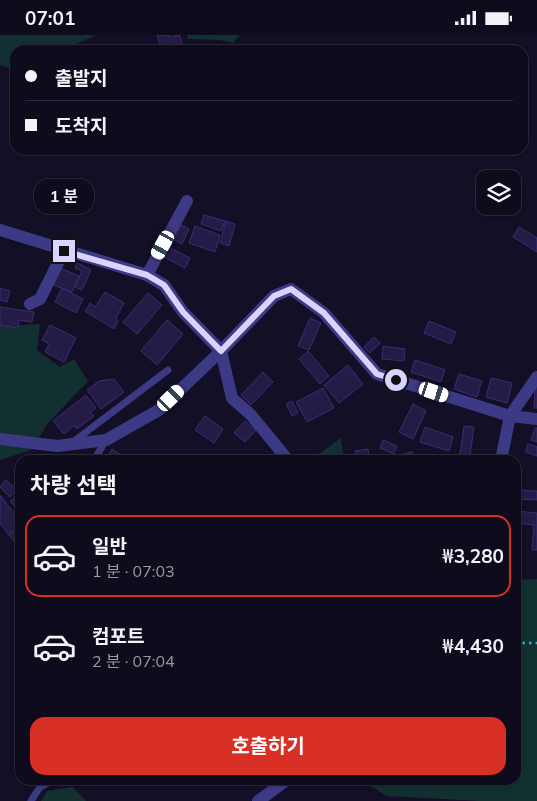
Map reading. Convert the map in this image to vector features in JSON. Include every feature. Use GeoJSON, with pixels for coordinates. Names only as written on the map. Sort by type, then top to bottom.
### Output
{"type":"FeatureCollection","features":[{"type":"Feature","properties":{"kind":"street"},"geometry":{"type":"LineString","coordinates":[[147,275],[187,201]]}},
{"type":"Feature","properties":{"kind":"street"},"geometry":{"type":"LineString","coordinates":[[0,230],[147,275],[164,285],[183,312],[221,351],[232,398],[251,415],[284,455]]}},
{"type":"Feature","properties":{"kind":"street"},"geometry":{"type":"LineString","coordinates":[[30,304],[40,299],[64,251]]}},
{"type":"Feature","properties":{"kind":"street"},"geometry":{"type":"LineString","coordinates":[[0,439],[57,446],[106,440],[159,410],[221,351],[274,296],[291,289],[324,313],[377,374],[510,416],[537,419]]}},
{"type":"Feature","properties":{"kind":"street"},"geometry":{"type":"LineString","coordinates":[[502,455],[510,416],[537,377]]}},
{"type":"Feature","properties":{"kind":"street"},"geometry":{"type":"LineString","coordinates":[[258,801],[280,785]]}},
{"type":"Feature","properties":{"kind":"lane"},"geometry":{"type":"LineString","coordinates":[[71,444],[168,370]]}},
{"type":"Feature","properties":{"kind":"lane"},"geometry":{"type":"LineString","coordinates":[[97,455],[106,440]]}},
{"type":"Feature","properties":{"kind":"lane"},"geometry":{"type":"LineString","coordinates":[[31,801],[40,787],[44,785]]}},
{"type":"Feature","properties":{"kind":"path"},"geometry":{"type":"LineString","coordinates":[[521,643],[537,643]]}},
{"type":"Feature","properties":{"kind":"green space"},"geometry":{"type":"Polygon","coordinates":[[[0,35],[97,35],[74,45],[10,45],[10,68],[0,65],[0,35]]]}},
{"type":"Feature","properties":{"kind":"green space"},"geometry":{"type":"Polygon","coordinates":[[[187,35],[240,35],[233,43],[220,40],[188,39],[187,35]]]}},
{"type":"Feature","properties":{"kind":"green space"},"geometry":{"type":"Polygon","coordinates":[[[40,324],[37,350],[60,367],[74,359],[88,381],[48,423],[31,450],[0,460],[0,326],[40,324]]]}},
{"type":"Feature","properties":{"kind":"green space"},"geometry":{"type":"Polygon","coordinates":[[[341,438],[343,455],[318,455],[341,438]]]}},
{"type":"Feature","properties":{"kind":"green space"},"geometry":{"type":"Polygon","coordinates":[[[537,579],[537,801],[482,801],[387,796],[368,785],[521,785],[521,580],[537,579]]]}},
{"type":"Feature","properties":{"kind":"green space"},"geometry":{"type":"Polygon","coordinates":[[[73,787],[86,801],[41,801],[47,791],[73,787]]]}},
{"type":"Feature","properties":{"kind":"building"},"geometry":{"type":"Polygon","coordinates":[[[169,35],[169,37],[179,35],[183,45],[160,45],[157,36],[169,35]]]}},
{"type":"Feature","properties":{"kind":"building"},"geometry":{"type":"Polygon","coordinates":[[[204,215],[225,221],[221,231],[201,224],[204,215]]]}},
{"type":"Feature","properties":{"kind":"building"},"geometry":{"type":"Polygon","coordinates":[[[226,221],[235,224],[229,246],[220,243],[226,221]]]}},
{"type":"Feature","properties":{"kind":"building"},"geometry":{"type":"Polygon","coordinates":[[[181,225],[189,229],[182,244],[174,240],[181,225]]]}},
{"type":"Feature","properties":{"kind":"building"},"geometry":{"type":"Polygon","coordinates":[[[195,226],[220,235],[215,252],[189,243],[195,226]]]}},
{"type":"Feature","properties":{"kind":"building"},"geometry":{"type":"Polygon","coordinates":[[[519,227],[537,238],[537,252],[513,237],[519,227]]]}},
{"type":"Feature","properties":{"kind":"building"},"geometry":{"type":"Polygon","coordinates":[[[169,247],[190,258],[185,268],[164,257],[169,247]]]}},
{"type":"Feature","properties":{"kind":"building"},"geometry":{"type":"Polygon","coordinates":[[[77,263],[91,270],[82,290],[75,287],[82,271],[75,268],[77,263]]]}},
{"type":"Feature","properties":{"kind":"building"},"geometry":{"type":"Polygon","coordinates":[[[60,268],[79,276],[72,292],[53,285],[60,268]]]}},
{"type":"Feature","properties":{"kind":"building"},"geometry":{"type":"Polygon","coordinates":[[[0,288],[10,291],[7,302],[0,300],[0,288]]]}},
{"type":"Feature","properties":{"kind":"building"},"geometry":{"type":"Polygon","coordinates":[[[62,288],[83,299],[76,313],[55,302],[62,288]]]}},
{"type":"Feature","properties":{"kind":"building"},"geometry":{"type":"Polygon","coordinates":[[[105,292],[124,303],[116,318],[118,321],[114,329],[85,311],[90,303],[95,307],[105,292]]]}},
{"type":"Feature","properties":{"kind":"building"},"geometry":{"type":"Polygon","coordinates":[[[148,293],[162,305],[137,334],[123,322],[148,293]]]}},
{"type":"Feature","properties":{"kind":"building"},"geometry":{"type":"Polygon","coordinates":[[[0,307],[34,312],[32,322],[19,320],[18,328],[0,325],[0,307]]]}},
{"type":"Feature","properties":{"kind":"building"},"geometry":{"type":"Polygon","coordinates":[[[310,318],[321,323],[309,350],[298,346],[310,318]]]}},
{"type":"Feature","properties":{"kind":"building"},"geometry":{"type":"Polygon","coordinates":[[[167,320],[183,334],[157,365],[141,351],[167,320]]]}},
{"type":"Feature","properties":{"kind":"building"},"geometry":{"type":"Polygon","coordinates":[[[429,321],[456,332],[451,344],[424,333],[429,321]]]}},
{"type":"Feature","properties":{"kind":"building"},"geometry":{"type":"Polygon","coordinates":[[[50,325],[76,338],[64,362],[45,352],[49,344],[42,340],[50,325]]]}},
{"type":"Feature","properties":{"kind":"building"},"geometry":{"type":"Polygon","coordinates":[[[374,337],[380,343],[370,353],[364,347],[374,337]]]}},
{"type":"Feature","properties":{"kind":"building"},"geometry":{"type":"Polygon","coordinates":[[[383,346],[405,349],[404,361],[382,359],[383,346]]]}},
{"type":"Feature","properties":{"kind":"building"},"geometry":{"type":"Polygon","coordinates":[[[308,351],[329,376],[320,384],[299,359],[308,351]]]}},
{"type":"Feature","properties":{"kind":"building"},"geometry":{"type":"Polygon","coordinates":[[[415,360],[445,370],[441,382],[411,372],[415,360]]]}},
{"type":"Feature","properties":{"kind":"building"},"geometry":{"type":"Polygon","coordinates":[[[348,365],[363,384],[339,403],[324,385],[348,365]]]}},
{"type":"Feature","properties":{"kind":"building"},"geometry":{"type":"Polygon","coordinates":[[[263,372],[273,382],[251,405],[241,395],[263,372]]]}},
{"type":"Feature","properties":{"kind":"building"},"geometry":{"type":"Polygon","coordinates":[[[459,374],[482,381],[477,397],[454,389],[459,374]]]}},
{"type":"Feature","properties":{"kind":"building"},"geometry":{"type":"Polygon","coordinates":[[[491,378],[512,383],[507,403],[486,397],[491,378]]]}},
{"type":"Feature","properties":{"kind":"building"},"geometry":{"type":"Polygon","coordinates":[[[114,379],[124,392],[101,409],[87,390],[99,381],[114,379]]]}},
{"type":"Feature","properties":{"kind":"building"},"geometry":{"type":"Polygon","coordinates":[[[323,388],[334,408],[307,422],[296,402],[323,388]]]}},
{"type":"Feature","properties":{"kind":"building"},"geometry":{"type":"Polygon","coordinates":[[[535,389],[537,389],[537,408],[534,408],[535,389]]]}},
{"type":"Feature","properties":{"kind":"building"},"geometry":{"type":"Polygon","coordinates":[[[86,395],[96,408],[90,412],[94,416],[77,429],[74,426],[64,434],[53,421],[86,395]]]}},
{"type":"Feature","properties":{"kind":"building"},"geometry":{"type":"Polygon","coordinates":[[[292,401],[298,413],[292,416],[286,404],[292,401]]]}},
{"type":"Feature","properties":{"kind":"building"},"geometry":{"type":"Polygon","coordinates":[[[413,404],[426,411],[413,439],[399,432],[413,404]]]}},
{"type":"Feature","properties":{"kind":"building"},"geometry":{"type":"Polygon","coordinates":[[[205,416],[223,429],[214,443],[195,430],[205,416]]]}},
{"type":"Feature","properties":{"kind":"building"},"geometry":{"type":"Polygon","coordinates":[[[245,421],[256,430],[245,442],[234,433],[245,421]]]}},
{"type":"Feature","properties":{"kind":"building"},"geometry":{"type":"Polygon","coordinates":[[[464,426],[474,427],[470,455],[460,454],[464,426]]]}},
{"type":"Feature","properties":{"kind":"building"},"geometry":{"type":"Polygon","coordinates":[[[425,427],[453,437],[449,451],[420,442],[425,427]]]}},
{"type":"Feature","properties":{"kind":"building"},"geometry":{"type":"Polygon","coordinates":[[[535,428],[537,428],[537,442],[531,440],[535,428]]]}},
{"type":"Feature","properties":{"kind":"building"},"geometry":{"type":"Polygon","coordinates":[[[383,440],[397,446],[394,454],[380,448],[383,440]]]}},
{"type":"Feature","properties":{"kind":"building"},"geometry":{"type":"Polygon","coordinates":[[[528,444],[537,447],[537,456],[526,452],[528,444]]]}},
{"type":"Feature","properties":{"kind":"building"},"geometry":{"type":"Polygon","coordinates":[[[112,449],[121,455],[109,455],[112,449]]]}},
{"type":"Feature","properties":{"kind":"building"},"geometry":{"type":"Polygon","coordinates":[[[368,449],[369,455],[356,455],[355,451],[368,449]]]}},
{"type":"Feature","properties":{"kind":"building"},"geometry":{"type":"Polygon","coordinates":[[[412,452],[413,455],[400,455],[412,452]]]}},
{"type":"Feature","properties":{"kind":"building"},"geometry":{"type":"Polygon","coordinates":[[[6,480],[15,488],[15,492],[10,497],[0,487],[6,480]]]}},
{"type":"Feature","properties":{"kind":"building"},"geometry":{"type":"Polygon","coordinates":[[[521,490],[537,491],[537,500],[521,499],[521,490]]]}},
{"type":"Feature","properties":{"kind":"building"},"geometry":{"type":"Polygon","coordinates":[[[0,495],[15,514],[15,530],[9,535],[0,523],[0,495]]]}},
{"type":"Feature","properties":{"kind":"building"},"geometry":{"type":"Polygon","coordinates":[[[15,497],[15,507],[10,501],[15,497]]]}},
{"type":"Feature","properties":{"kind":"building"},"geometry":{"type":"Polygon","coordinates":[[[521,511],[537,513],[537,550],[532,550],[534,525],[521,524],[521,511]]]}},
{"type":"Feature","properties":{"kind":"building"},"geometry":{"type":"Polygon","coordinates":[[[15,530],[15,543],[9,535],[15,530]]]}},
{"type":"Feature","properties":{"kind":"route"},"geometry":{"type":"LineString","coordinates":[[64,251],[147,275],[164,285],[183,312],[221,351],[274,296],[291,289],[324,313],[377,374],[396,380]]}}]}
